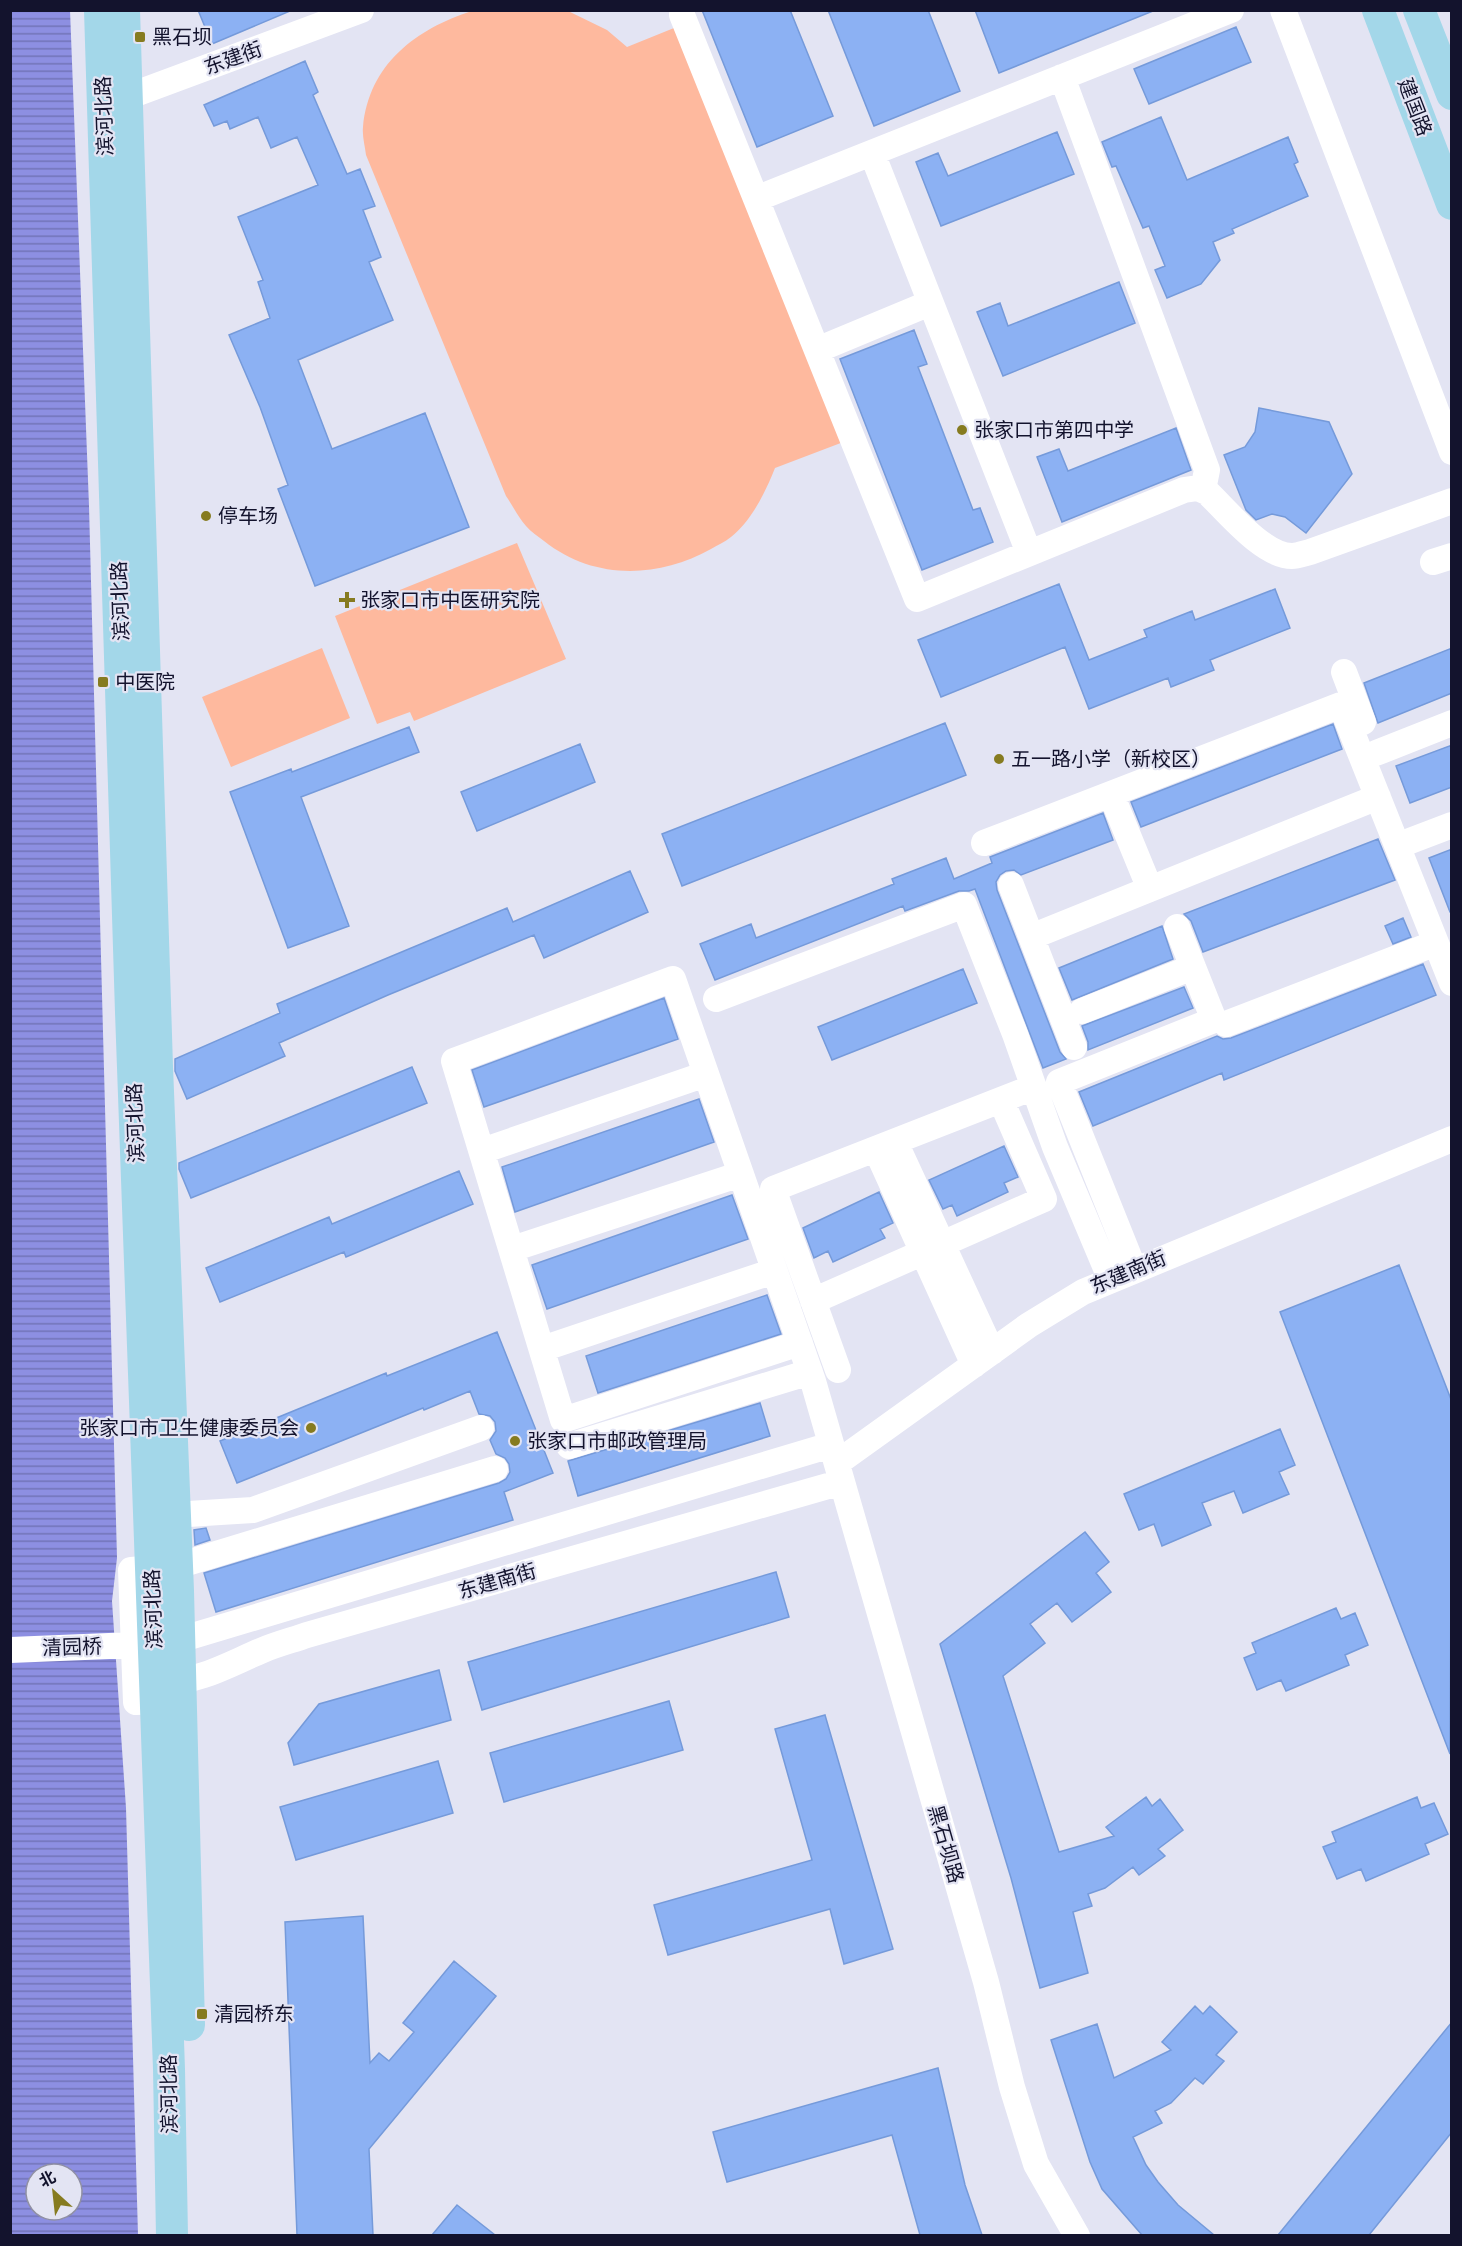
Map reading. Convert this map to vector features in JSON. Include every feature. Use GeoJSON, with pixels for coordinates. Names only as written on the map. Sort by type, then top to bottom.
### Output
{"type":"FeatureCollection","features":[{"type":"Feature","properties":{"kind":"main road","name":"滨河北路"},"geometry":{"type":"LineString","coordinates":[[100,10],[115,99]]}},
{"type":"Feature","properties":{"kind":"main road","name":"滨河北路"},"geometry":{"type":"LineString","coordinates":[[124,10],[115,99],[131,1023],[162,1516],[153,1568],[172,2235]]}},
{"type":"Feature","properties":{"kind":"main road","name":"建国路"},"geometry":{"type":"LineString","coordinates":[[1378,10],[1452,204]]}},
{"type":"Feature","properties":{"kind":"main road","name":"建国路"},"geometry":{"type":"LineString","coordinates":[[1419,10],[1452,94]]}},
{"type":"Feature","properties":{"kind":"main road","name":"滨河北路"},"geometry":{"type":"LineString","coordinates":[[157,1692],[194,2235]]}},
{"type":"Feature","properties":{"kind":"street","name":"东建街"},"geometry":{"type":"LineString","coordinates":[[115,99],[361,10]]}},
{"type":"Feature","properties":{"kind":"street"},"geometry":{"type":"LineString","coordinates":[[756,199],[1231,10]]}},
{"type":"Feature","properties":{"kind":"street"},"geometry":{"type":"LineString","coordinates":[[1283,10],[1445,415],[1452,452]]}},
{"type":"Feature","properties":{"kind":"street"},"geometry":{"type":"LineString","coordinates":[[682,15],[917,599],[1184,490],[1198,488],[1203,490],[1263,546],[1292,556],[1310,552],[1452,501]]}},
{"type":"Feature","properties":{"kind":"street"},"geometry":{"type":"LineString","coordinates":[[1062,77],[1207,470],[1203,490]]}},
{"type":"Feature","properties":{"kind":"street"},"geometry":{"type":"LineString","coordinates":[[872,153],[1029,553]]}},
{"type":"Feature","properties":{"kind":"street"},"geometry":{"type":"LineString","coordinates":[[817,350],[930,303]]}},
{"type":"Feature","properties":{"kind":"street"},"geometry":{"type":"LineString","coordinates":[[1344,672],[1446,935],[1452,983]]}},
{"type":"Feature","properties":{"kind":"street"},"geometry":{"type":"LineString","coordinates":[[984,843],[1341,705],[1378,797],[1446,935]]}},
{"type":"Feature","properties":{"kind":"street"},"geometry":{"type":"LineString","coordinates":[[1376,753],[1452,723]]}},
{"type":"Feature","properties":{"kind":"street"},"geometry":{"type":"LineString","coordinates":[[1111,794],[1150,889]]}},
{"type":"Feature","properties":{"kind":"street"},"geometry":{"type":"LineString","coordinates":[[1031,937],[1378,797]]}},
{"type":"Feature","properties":{"kind":"street"},"geometry":{"type":"LineString","coordinates":[[1410,841],[1452,825]]}},
{"type":"Feature","properties":{"kind":"street"},"geometry":{"type":"LineString","coordinates":[[1011,885],[1074,1047]]}},
{"type":"Feature","properties":{"kind":"street"},"geometry":{"type":"LineString","coordinates":[[716,999],[964,905],[1055,1147],[1122,1274]]}},
{"type":"Feature","properties":{"kind":"street"},"geometry":{"type":"LineString","coordinates":[[1122,1274],[1059,1082],[1214,1020],[1177,927]]}},
{"type":"Feature","properties":{"kind":"street"},"geometry":{"type":"LineString","coordinates":[[1227,1024],[1446,935]]}},
{"type":"Feature","properties":{"kind":"street"},"geometry":{"type":"LineString","coordinates":[[1082,1011],[1193,967]]}},
{"type":"Feature","properties":{"kind":"street","name":"黑石坝路"},"geometry":{"type":"LineString","coordinates":[[482,1151],[454,1061],[673,979],[810,1372],[986,1982],[1012,2087],[1036,2164],[1077,2235]]}},
{"type":"Feature","properties":{"kind":"street"},"geometry":{"type":"LineString","coordinates":[[706,1074],[482,1151],[564,1420],[800,1343]]}},
{"type":"Feature","properties":{"kind":"street"},"geometry":{"type":"LineString","coordinates":[[838,1370],[773,1190],[1034,1087]]}},
{"type":"Feature","properties":{"kind":"street"},"geometry":{"type":"LineString","coordinates":[[813,1301],[1044,1198],[1001,1100]]}},
{"type":"Feature","properties":{"kind":"street","name":"东建南街"},"geometry":{"type":"LineString","coordinates":[[157,1692],[204,1677],[266,1648],[837,1463],[1029,1325],[1083,1292],[1452,1138]]}},
{"type":"Feature","properties":{"kind":"street"},"geometry":{"type":"LineString","coordinates":[[885,1146],[983,1359]]}},
{"type":"Feature","properties":{"kind":"street"},"geometry":{"type":"LineString","coordinates":[[512,1249],[741,1174]]}},
{"type":"Feature","properties":{"kind":"street"},"geometry":{"type":"LineString","coordinates":[[542,1349],[774,1271]]}},
{"type":"Feature","properties":{"kind":"street"},"geometry":{"type":"LineString","coordinates":[[569,1446],[810,1372]]}},
{"type":"Feature","properties":{"kind":"street"},"geometry":{"type":"LineString","coordinates":[[162,1516],[253,1510],[480,1428]]}},
{"type":"Feature","properties":{"kind":"street","name":"东建南街"},"geometry":{"type":"LineString","coordinates":[[156,1642],[837,1463]]}},
{"type":"Feature","properties":{"kind":"street"},"geometry":{"type":"LineString","coordinates":[[153,1568],[495,1469]]}},
{"type":"Feature","properties":{"kind":"street","name":"清园桥"},"geometry":{"type":"LineString","coordinates":[[10,1650],[156,1642]]}},
{"type":"Feature","properties":{"kind":"shaded area"},"geometry":{"type":"Polygon","coordinates":[[[472,11],[568,11],[607,30],[627,47],[674,28],[846,441],[775,468],[757,506],[739,530],[711,549],[690,559],[647,570],[604,569],[563,554],[523,523],[506,496],[366,155],[363,130],[367,105],[385,67],[414,39],[432,28],[472,11]]]}},
{"type":"Feature","properties":{"kind":"shaded area"},"geometry":{"type":"Polygon","coordinates":[[[517,543],[566,659],[414,721],[410,712],[377,724],[335,616],[517,543]]]}},
{"type":"Feature","properties":{"kind":"shaded area"},"geometry":{"type":"Polygon","coordinates":[[[322,648],[350,718],[231,767],[202,697],[322,648]]]}},
{"type":"Feature","properties":{"kind":"water"},"geometry":{"type":"Polygon","coordinates":[[[70,10],[89,506],[117,1558],[112,1601],[126,1808],[138,2235],[11,2236],[10,11],[70,10]]]}},
{"type":"Feature","properties":{"kind":"building"},"geometry":{"type":"Polygon","coordinates":[[[198,10],[290,10],[290,11],[212,44],[198,10]]]}},
{"type":"Feature","properties":{"kind":"building"},"geometry":{"type":"Polygon","coordinates":[[[702,10],[790,10],[833,116],[757,147],[702,10]]]}},
{"type":"Feature","properties":{"kind":"building"},"geometry":{"type":"Polygon","coordinates":[[[828,10],[928,10],[960,91],[874,126],[828,10]]]}},
{"type":"Feature","properties":{"kind":"building"},"geometry":{"type":"Polygon","coordinates":[[[975,10],[1153,10],[1153,11],[999,73],[975,10]]]}},
{"type":"Feature","properties":{"kind":"building"},"geometry":{"type":"Polygon","coordinates":[[[1236,27],[1251,62],[1149,104],[1134,69],[1236,27]]]}},
{"type":"Feature","properties":{"kind":"building"},"geometry":{"type":"Polygon","coordinates":[[[305,61],[318,92],[313,95],[347,174],[360,169],[375,206],[363,210],[381,257],[369,262],[393,320],[298,360],[332,449],[425,413],[469,527],[315,586],[278,489],[288,485],[260,407],[229,335],[270,318],[258,282],[263,280],[238,217],[318,185],[297,137],[271,148],[258,117],[230,129],[227,121],[214,126],[204,105],[305,61]]]}},
{"type":"Feature","properties":{"kind":"building"},"geometry":{"type":"Polygon","coordinates":[[[1161,117],[1187,180],[1288,137],[1298,162],[1294,164],[1308,196],[1232,229],[1234,233],[1213,242],[1220,260],[1201,284],[1167,298],[1155,270],[1165,266],[1149,226],[1143,228],[1116,166],[1112,167],[1102,142],[1161,117]]]}},
{"type":"Feature","properties":{"kind":"building"},"geometry":{"type":"Polygon","coordinates":[[[1057,132],[1074,174],[941,226],[916,162],[938,153],[948,176],[1057,132]]]}},
{"type":"Feature","properties":{"kind":"building"},"geometry":{"type":"Polygon","coordinates":[[[1119,282],[1135,323],[1003,376],[977,312],[1000,303],[1008,326],[1119,282]]]}},
{"type":"Feature","properties":{"kind":"building"},"geometry":{"type":"Polygon","coordinates":[[[914,330],[927,364],[918,367],[973,510],[980,508],[993,542],[922,570],[840,359],[914,330]]]}},
{"type":"Feature","properties":{"kind":"building"},"geometry":{"type":"Polygon","coordinates":[[[1259,408],[1329,422],[1352,474],[1306,533],[1285,517],[1272,514],[1256,520],[1246,510],[1224,455],[1245,447],[1255,432],[1259,408]]]}},
{"type":"Feature","properties":{"kind":"building"},"geometry":{"type":"Polygon","coordinates":[[[1176,428],[1191,470],[1062,522],[1037,457],[1059,449],[1068,471],[1176,428]]]}},
{"type":"Feature","properties":{"kind":"building"},"geometry":{"type":"Polygon","coordinates":[[[1059,584],[1089,660],[1147,637],[1144,630],[1192,611],[1195,620],[1275,589],[1290,628],[1210,660],[1214,670],[1171,687],[1168,678],[1089,709],[1065,647],[941,697],[918,640],[1059,584]]]}},
{"type":"Feature","properties":{"kind":"building"},"geometry":{"type":"Polygon","coordinates":[[[1452,648],[1452,693],[1378,723],[1364,683],[1452,648]]]}},
{"type":"Feature","properties":{"kind":"building"},"geometry":{"type":"Polygon","coordinates":[[[945,723],[966,775],[682,886],[662,834],[945,723]]]}},
{"type":"Feature","properties":{"kind":"building"},"geometry":{"type":"Polygon","coordinates":[[[1333,724],[1342,749],[1141,827],[1131,802],[1333,724]]]}},
{"type":"Feature","properties":{"kind":"building"},"geometry":{"type":"Polygon","coordinates":[[[409,727],[419,752],[301,797],[349,926],[288,948],[230,792],[291,769],[292,772],[409,727]]]}},
{"type":"Feature","properties":{"kind":"building"},"geometry":{"type":"Polygon","coordinates":[[[580,744],[595,782],[477,831],[461,792],[580,744]]]}},
{"type":"Feature","properties":{"kind":"building"},"geometry":{"type":"Polygon","coordinates":[[[1452,745],[1452,787],[1410,803],[1396,766],[1452,745]]]}},
{"type":"Feature","properties":{"kind":"building"},"geometry":{"type":"Polygon","coordinates":[[[1103,813],[1113,840],[1021,875],[1014,870],[1006,871],[996,882],[997,890],[1060,1052],[1066,1059],[1043,1068],[975,889],[959,891],[905,911],[903,906],[715,980],[700,944],[751,924],[756,938],[894,884],[892,879],[946,858],[954,879],[992,863],[990,857],[1103,813]]]}},
{"type":"Feature","properties":{"kind":"building"},"geometry":{"type":"Polygon","coordinates":[[[1378,839],[1395,880],[1203,952],[1191,921],[1184,914],[1378,839]]]}},
{"type":"Feature","properties":{"kind":"building"},"geometry":{"type":"Polygon","coordinates":[[[1452,849],[1452,912],[1450,912],[1429,858],[1452,849]]]}},
{"type":"Feature","properties":{"kind":"building"},"geometry":{"type":"Polygon","coordinates":[[[630,871],[648,912],[544,958],[534,935],[279,1043],[285,1056],[187,1099],[175,1071],[175,1059],[280,1013],[277,1004],[507,908],[513,922],[630,871]]]}},
{"type":"Feature","properties":{"kind":"building"},"geometry":{"type":"Polygon","coordinates":[[[1403,918],[1411,937],[1393,944],[1385,926],[1403,918]]]}},
{"type":"Feature","properties":{"kind":"building"},"geometry":{"type":"Polygon","coordinates":[[[1162,926],[1173,959],[1072,1000],[1059,968],[1162,926]]]}},
{"type":"Feature","properties":{"kind":"building"},"geometry":{"type":"Polygon","coordinates":[[[1423,964],[1436,995],[1224,1080],[1222,1073],[1093,1126],[1079,1092],[1217,1036],[1223,1039],[1231,1038],[1423,964]]]}},
{"type":"Feature","properties":{"kind":"building"},"geometry":{"type":"Polygon","coordinates":[[[963,969],[977,1003],[832,1060],[818,1027],[963,969]]]}},
{"type":"Feature","properties":{"kind":"building"},"geometry":{"type":"Polygon","coordinates":[[[1184,987],[1193,1008],[1088,1050],[1088,1042],[1082,1026],[1184,987]]]}},
{"type":"Feature","properties":{"kind":"building"},"geometry":{"type":"Polygon","coordinates":[[[664,998],[678,1039],[484,1107],[472,1070],[664,998]]]}},
{"type":"Feature","properties":{"kind":"building"},"geometry":{"type":"Polygon","coordinates":[[[412,1067],[427,1103],[191,1198],[179,1169],[179,1163],[412,1067]]]}},
{"type":"Feature","properties":{"kind":"building"},"geometry":{"type":"Polygon","coordinates":[[[699,1099],[714,1142],[515,1212],[502,1167],[699,1099]]]}},
{"type":"Feature","properties":{"kind":"building"},"geometry":{"type":"Polygon","coordinates":[[[1004,1146],[1018,1177],[1004,1183],[1008,1192],[957,1216],[952,1205],[943,1209],[929,1180],[1004,1146]]]}},
{"type":"Feature","properties":{"kind":"building"},"geometry":{"type":"Polygon","coordinates":[[[459,1171],[473,1204],[346,1257],[344,1252],[220,1302],[206,1268],[329,1217],[332,1224],[459,1171]]]}},
{"type":"Feature","properties":{"kind":"building"},"geometry":{"type":"Polygon","coordinates":[[[879,1192],[893,1223],[880,1229],[885,1238],[833,1262],[828,1251],[814,1258],[803,1228],[879,1192]]]}},
{"type":"Feature","properties":{"kind":"building"},"geometry":{"type":"Polygon","coordinates":[[[732,1195],[748,1239],[547,1309],[532,1265],[732,1195]]]}},
{"type":"Feature","properties":{"kind":"building"},"geometry":{"type":"Polygon","coordinates":[[[1399,1265],[1452,1402],[1450,1754],[1280,1312],[1399,1265]]]}},
{"type":"Feature","properties":{"kind":"building"},"geometry":{"type":"Polygon","coordinates":[[[767,1295],[781,1334],[598,1393],[586,1356],[767,1295]]]}},
{"type":"Feature","properties":{"kind":"building"},"geometry":{"type":"Polygon","coordinates":[[[497,1332],[553,1473],[504,1492],[513,1520],[216,1612],[204,1573],[499,1483],[506,1479],[510,1472],[509,1464],[505,1458],[496,1454],[490,1440],[496,1431],[495,1422],[490,1416],[479,1414],[470,1391],[237,1483],[220,1441],[386,1373],[387,1376],[497,1332]]]}},
{"type":"Feature","properties":{"kind":"building"},"geometry":{"type":"Polygon","coordinates":[[[760,1403],[770,1436],[578,1496],[568,1461],[760,1403]]]}},
{"type":"Feature","properties":{"kind":"building"},"geometry":{"type":"Polygon","coordinates":[[[1280,1429],[1295,1465],[1279,1472],[1289,1494],[1243,1513],[1234,1491],[1202,1503],[1211,1525],[1162,1546],[1154,1524],[1139,1530],[1124,1494],[1280,1429]]]}},
{"type":"Feature","properties":{"kind":"building"},"geometry":{"type":"Polygon","coordinates":[[[206,1528],[210,1540],[195,1545],[194,1530],[206,1528]]]}},
{"type":"Feature","properties":{"kind":"building"},"geometry":{"type":"Polygon","coordinates":[[[1085,1532],[1109,1562],[1096,1573],[1111,1592],[1072,1622],[1057,1603],[1030,1624],[1045,1643],[1003,1676],[1059,1852],[1114,1836],[1106,1827],[1146,1797],[1152,1806],[1160,1799],[1183,1830],[1158,1849],[1165,1856],[1139,1875],[1133,1867],[1105,1888],[1088,1894],[1092,1906],[1073,1912],[1088,1973],[1040,1988],[1011,1878],[940,1644],[1085,1532]]]}},
{"type":"Feature","properties":{"kind":"building"},"geometry":{"type":"Polygon","coordinates":[[[776,1572],[789,1617],[482,1710],[468,1662],[776,1572]]]}},
{"type":"Feature","properties":{"kind":"building"},"geometry":{"type":"Polygon","coordinates":[[[1336,1608],[1341,1619],[1355,1613],[1368,1645],[1345,1655],[1349,1665],[1286,1691],[1281,1680],[1257,1690],[1244,1658],[1256,1653],[1252,1643],[1336,1608]]]}},
{"type":"Feature","properties":{"kind":"building"},"geometry":{"type":"Polygon","coordinates":[[[439,1670],[451,1720],[294,1765],[288,1743],[319,1704],[439,1670]]]}},
{"type":"Feature","properties":{"kind":"building"},"geometry":{"type":"Polygon","coordinates":[[[669,1701],[683,1750],[504,1802],[490,1753],[669,1701]]]}},
{"type":"Feature","properties":{"kind":"building"},"geometry":{"type":"Polygon","coordinates":[[[825,1715],[893,1949],[844,1964],[830,1909],[668,1955],[654,1905],[812,1860],[775,1729],[825,1715]]]}},
{"type":"Feature","properties":{"kind":"building"},"geometry":{"type":"Polygon","coordinates":[[[438,1761],[453,1813],[296,1860],[280,1807],[438,1761]]]}},
{"type":"Feature","properties":{"kind":"building"},"geometry":{"type":"Polygon","coordinates":[[[1417,1797],[1421,1808],[1434,1803],[1448,1834],[1425,1844],[1429,1854],[1366,1881],[1361,1869],[1337,1879],[1323,1847],[1336,1842],[1332,1832],[1417,1797]]]}},
{"type":"Feature","properties":{"kind":"building"},"geometry":{"type":"Polygon","coordinates":[[[363,1916],[370,2063],[379,2053],[389,2061],[414,2032],[403,2023],[454,1961],[496,1996],[369,2149],[373,2235],[297,2235],[285,1922],[363,1916]]]}},
{"type":"Feature","properties":{"kind":"building"},"geometry":{"type":"Polygon","coordinates":[[[1195,2006],[1203,2014],[1210,2006],[1237,2032],[1216,2055],[1224,2061],[1203,2084],[1195,2078],[1171,2103],[1155,2111],[1162,2123],[1133,2137],[1146,2165],[1158,2182],[1178,2205],[1214,2235],[1142,2235],[1102,2189],[1090,2162],[1051,2040],[1097,2024],[1114,2078],[1171,2050],[1162,2042],[1195,2006]]]}},
{"type":"Feature","properties":{"kind":"building"},"geometry":{"type":"Polygon","coordinates":[[[1452,2022],[1452,2132],[1369,2235],[1278,2235],[1452,2022]]]}},
{"type":"Feature","properties":{"kind":"building"},"geometry":{"type":"Polygon","coordinates":[[[938,2068],[965,2185],[982,2235],[920,2235],[892,2135],[727,2182],[713,2132],[938,2068]]]}},
{"type":"Feature","properties":{"kind":"building"},"geometry":{"type":"Polygon","coordinates":[[[457,2205],[495,2235],[432,2235],[457,2205]]]}},
{"type":"Feature","properties":{"kind":"place","name":"黑石坝"},"geometry":{"type":"Point","coordinates":[140,37]}},
{"type":"Feature","properties":{"kind":"place","name":"张家口市第四中学"},"geometry":{"type":"Point","coordinates":[962,430]}},
{"type":"Feature","properties":{"kind":"place","name":"停车场"},"geometry":{"type":"Point","coordinates":[206,516]}},
{"type":"Feature","properties":{"kind":"place","name":"张家口市中医研究院"},"geometry":{"type":"Point","coordinates":[347,600]}},
{"type":"Feature","properties":{"kind":"place","name":"中医院"},"geometry":{"type":"Point","coordinates":[103,682]}},
{"type":"Feature","properties":{"kind":"place","name":"五一路小学（新校区）"},"geometry":{"type":"Point","coordinates":[999,759]}},
{"type":"Feature","properties":{"kind":"place","name":"张家口市卫生健康委员会"},"geometry":{"type":"Point","coordinates":[311,1428]}},
{"type":"Feature","properties":{"kind":"place","name":"张家口市邮政管理局"},"geometry":{"type":"Point","coordinates":[515,1441]}},
{"type":"Feature","properties":{"kind":"place","name":"清园桥东"},"geometry":{"type":"Point","coordinates":[202,2014]}}]}
